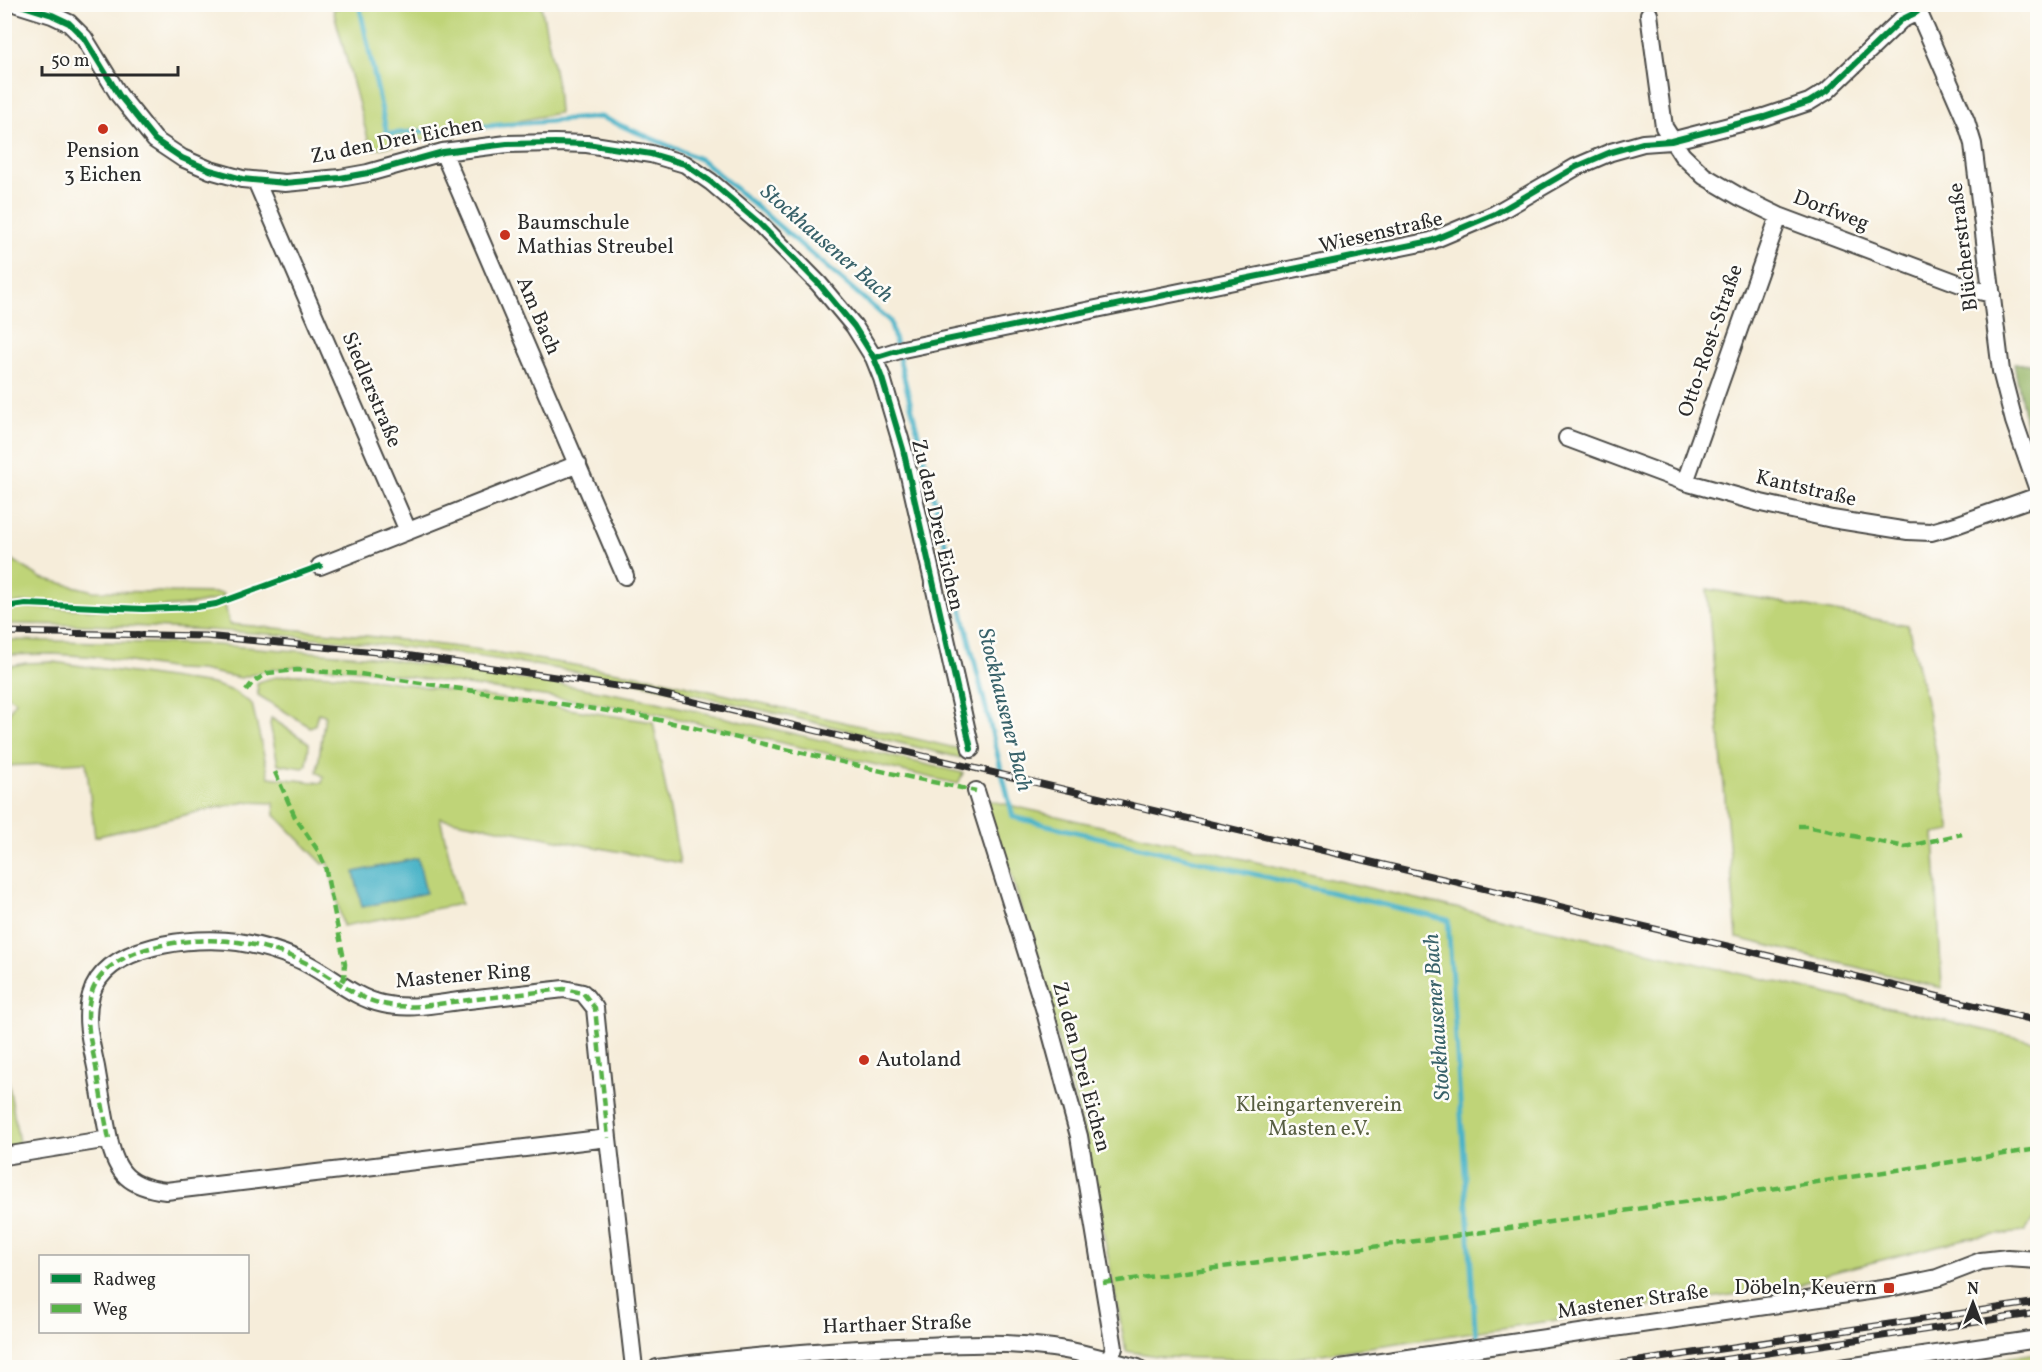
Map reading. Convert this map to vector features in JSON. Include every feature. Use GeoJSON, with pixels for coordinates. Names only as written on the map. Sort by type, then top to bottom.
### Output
{"type":"FeatureCollection","features":[{"type":"Feature","properties":{"kind":"street","name":"Zu den Drei Eichen"},"geometry":{"type":"LineString","coordinates":[[17,4],[69,23],[84,38],[119,95],[155,140],[182,158],[210,170],[242,179],[285,183],[339,178],[368,173],[443,152],[507,144],[587,144],[651,153],[685,164],[711,182],[758,222],[854,326],[888,354],[882,378],[903,449],[970,749]]}},
{"type":"Feature","properties":{"kind":"street","name":"Wiesenstraße"},"geometry":{"type":"LineString","coordinates":[[888,354],[1431,241],[1495,214],[1576,167],[1611,152],[1643,143],[1671,141],[1793,109],[1809,102],[1827,91],[1916,8]]}},
{"type":"Feature","properties":{"kind":"street","name":"Blücherstraße"},"geometry":{"type":"LineString","coordinates":[[1916,8],[1966,120],[1973,144],[2001,371],[2006,395],[2037,490]]}},
{"type":"Feature","properties":{"kind":"street"},"geometry":{"type":"LineString","coordinates":[[1648,14],[1664,127],[1671,141]]}},
{"type":"Feature","properties":{"kind":"street","name":"Dorfweg"},"geometry":{"type":"LineString","coordinates":[[1671,141],[1704,176],[1779,216],[1992,294]]}},
{"type":"Feature","properties":{"kind":"street","name":"Am Bach"},"geometry":{"type":"LineString","coordinates":[[443,152],[625,576]]}},
{"type":"Feature","properties":{"kind":"street","name":"Siedlerstraße"},"geometry":{"type":"LineString","coordinates":[[256,181],[408,531]]}},
{"type":"Feature","properties":{"kind":"street","name":"Otto-Rost-Straße"},"geometry":{"type":"LineString","coordinates":[[1685,482],[1779,216]]}},
{"type":"Feature","properties":{"kind":"street","name":"Kantstraße"},"geometry":{"type":"LineString","coordinates":[[1567,438],[1685,482],[1761,503],[1832,519],[1908,531],[1930,532],[1956,525],[2037,496]]}},
{"type":"Feature","properties":{"kind":"street"},"geometry":{"type":"LineString","coordinates":[[320,566],[578,464]]}},
{"type":"Feature","properties":{"kind":"street","name":"Zu den Drei Eichen"},"geometry":{"type":"LineString","coordinates":[[976,790],[1044,1008],[1079,1136],[1114,1348],[1109,1360]]}},
{"type":"Feature","properties":{"kind":"street","name":"Mastener Ring"},"geometry":{"type":"LineString","coordinates":[[608,1138],[166,1191],[144,1188],[127,1177],[112,1155],[87,1022],[90,996],[96,981],[114,964],[138,951],[201,939],[237,942],[296,958],[357,994],[382,1004],[409,1007],[564,989],[583,993],[595,1008],[634,1368]]}},
{"type":"Feature","properties":{"kind":"street"},"geometry":{"type":"LineString","coordinates":[[4,1156],[109,1139]]}},
{"type":"Feature","properties":{"kind":"street","name":"Mastener Straße"},"geometry":{"type":"LineString","coordinates":[[1340,1368],[1889,1288],[1937,1278],[1981,1261],[2008,1258],[2037,1260]]}},
{"type":"Feature","properties":{"kind":"street"},"geometry":{"type":"LineString","coordinates":[[1841,1368],[2037,1339]]}},
{"type":"Feature","properties":{"kind":"street","name":"Harthaer Straße"},"geometry":{"type":"LineString","coordinates":[[657,1368],[759,1355],[967,1344],[1013,1344],[1075,1351],[1137,1367]]}},
{"type":"Feature","properties":{"kind":"green space"},"geometry":{"type":"Polygon","coordinates":[[[355,4],[541,5],[557,85],[559,113],[371,150],[333,9],[355,4]]]}},
{"type":"Feature","properties":{"kind":"green space"},"geometry":{"type":"Polygon","coordinates":[[[2038,363],[2037,456],[2026,424],[2014,364],[2038,363]]]}},
{"type":"Feature","properties":{"kind":"green space"},"geometry":{"type":"Polygon","coordinates":[[[5,555],[41,578],[93,591],[222,593],[224,597],[163,607],[32,603],[5,605],[5,555]]]}},
{"type":"Feature","properties":{"kind":"green space"},"geometry":{"type":"Polygon","coordinates":[[[1707,589],[1908,625],[1928,711],[1951,831],[1934,834],[1942,988],[1737,938],[1707,589]]]}},
{"type":"Feature","properties":{"kind":"green space"},"geometry":{"type":"Polygon","coordinates":[[[225,604],[229,624],[367,636],[474,649],[649,677],[960,749],[961,758],[687,693],[489,658],[247,632],[5,624],[5,609],[14,607],[144,611],[198,610],[225,604]]]}},
{"type":"Feature","properties":{"kind":"green space"},"geometry":{"type":"Polygon","coordinates":[[[5,640],[203,644],[364,656],[644,699],[963,773],[958,784],[641,710],[362,670],[299,666],[268,670],[241,678],[200,670],[175,669],[98,657],[54,654],[5,655],[5,640]]]}},
{"type":"Feature","properties":{"kind":"green space"},"geometry":{"type":"Polygon","coordinates":[[[53,662],[212,684],[233,691],[252,704],[269,777],[322,783],[324,777],[317,772],[325,715],[318,713],[315,725],[310,727],[258,695],[257,683],[276,677],[299,675],[350,676],[653,722],[680,863],[440,818],[461,904],[343,926],[328,862],[323,864],[275,815],[274,803],[246,802],[95,837],[86,762],[5,766],[4,723],[15,701],[5,694],[5,667],[26,663],[53,662]]]}},
{"type":"Feature","properties":{"kind":"green space"},"geometry":{"type":"Polygon","coordinates":[[[271,718],[309,743],[307,765],[303,768],[278,764],[270,724],[271,718]]]}},
{"type":"Feature","properties":{"kind":"green space","name":"Kleingartenverein Masten e.V."},"geometry":{"type":"Polygon","coordinates":[[[983,799],[2037,1042],[2037,1214],[2024,1232],[1967,1238],[1819,1276],[1800,1285],[1280,1360],[1163,1357],[1126,1351],[1084,1132],[1011,873],[983,799]]]}},
{"type":"Feature","properties":{"kind":"green space"},"geometry":{"type":"Polygon","coordinates":[[[5,1080],[8,1080],[20,1149],[5,1152],[5,1080]]]}},
{"type":"Feature","properties":{"kind":"green space"},"geometry":{"type":"Polygon","coordinates":[[[2037,1355],[2037,1367],[1945,1367],[2037,1355]]]}},
{"type":"Feature","properties":{"kind":"water"},"geometry":{"type":"Polygon","coordinates":[[[418,858],[426,893],[362,907],[354,872],[418,858]]]}},
{"type":"Feature","properties":{"kind":"waterway","name":"Stockhausener Bach"},"geometry":{"type":"LineString","coordinates":[[359,4],[387,134],[601,117],[702,160],[890,321],[1013,817],[1448,920],[1475,1326],[1483,1368]]}},
{"type":"Feature","properties":{"kind":"railway"},"geometry":{"type":"LineString","coordinates":[[4,632],[205,636],[398,654],[644,690],[2038,1021]]}},
{"type":"Feature","properties":{"kind":"railway"},"geometry":{"type":"LineString","coordinates":[[1592,1368],[2038,1302]]}},
{"type":"Feature","properties":{"kind":"railway"},"geometry":{"type":"LineString","coordinates":[[1667,1368],[2038,1313]]}},
{"type":"Feature","properties":{"kind":"marked path"},"geometry":{"type":"LineString","coordinates":[[246,691],[253,682],[268,673],[297,670],[360,674],[642,716],[976,791]]}},
{"type":"Feature","properties":{"kind":"marked path"},"geometry":{"type":"LineString","coordinates":[[275,772],[295,817],[319,852],[325,866],[345,964],[344,978],[341,983]]}},
{"type":"Feature","properties":{"kind":"marked path"},"geometry":{"type":"LineString","coordinates":[[1798,826],[1905,847],[1962,834]]}},
{"type":"Feature","properties":{"kind":"marked path"},"geometry":{"type":"LineString","coordinates":[[109,1139],[88,1022],[91,995],[100,978],[114,964],[132,954],[153,947],[220,940],[253,945],[288,955],[317,969],[360,996],[393,1006],[422,1006],[564,989],[583,993],[595,1008],[608,1138]]}},
{"type":"Feature","properties":{"kind":"marked path"},"geometry":{"type":"LineString","coordinates":[[1103,1283],[1476,1233],[2038,1149]]}},
{"type":"Feature","properties":{"kind":"cycle path"},"geometry":{"type":"LineString","coordinates":[[17,4],[69,23],[84,38],[119,95],[155,140],[182,158],[210,170],[242,179],[285,183],[340,178],[368,173],[443,152],[507,144],[555,143],[587,144],[651,154],[685,164],[711,182],[758,222],[819,284],[854,326],[874,358],[903,449],[971,749]]}},
{"type":"Feature","properties":{"kind":"cycle path"},"geometry":{"type":"LineString","coordinates":[[874,358],[903,349],[1431,241],[1495,214],[1576,167],[1611,152],[1643,143],[1671,141],[1764,117],[1809,102],[1827,91],[1901,20],[1917,12]]}},
{"type":"Feature","properties":{"kind":"cycle path"},"geometry":{"type":"LineString","coordinates":[[4,607],[26,604],[143,609],[197,607],[216,604],[320,566]]}},
{"type":"Feature","properties":{"kind":"place","name":"Pension 3 Eichen"},"geometry":{"type":"Point","coordinates":[103,129]}},
{"type":"Feature","properties":{"kind":"place","name":"Baumschule Mathias Streubel"},"geometry":{"type":"Point","coordinates":[505,235]}},
{"type":"Feature","properties":{"kind":"place","name":"Autoland"},"geometry":{"type":"Point","coordinates":[864,1060]}},
{"type":"Feature","properties":{"kind":"place","name":"Döbeln, Keuern"},"geometry":{"type":"Point","coordinates":[1889,1288]}}]}
